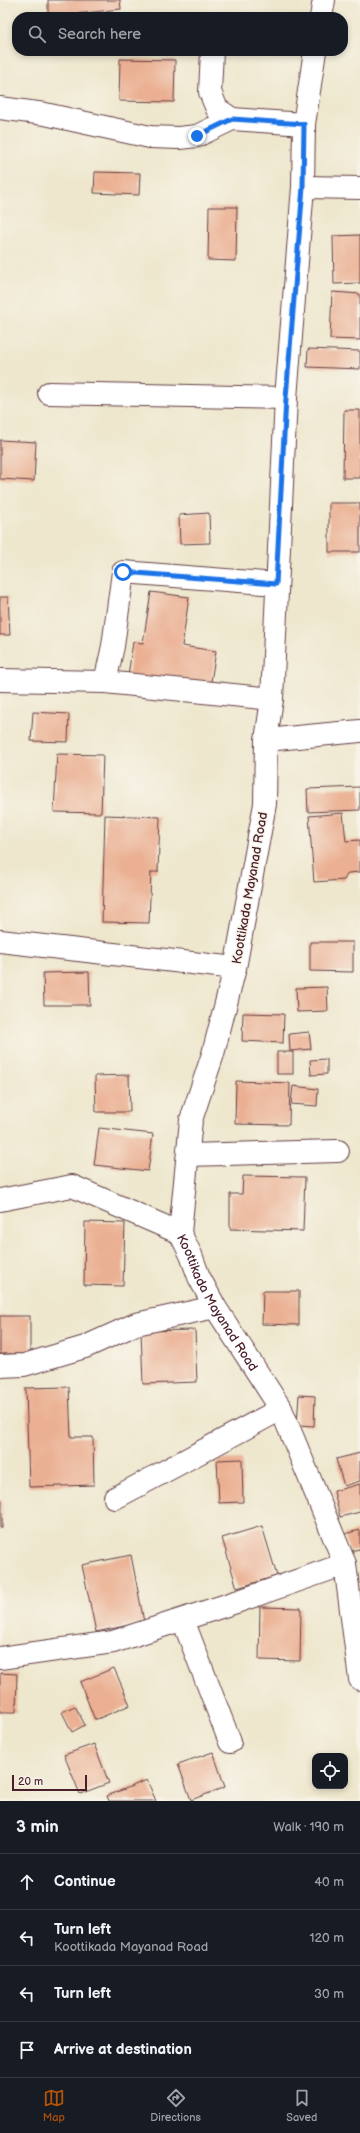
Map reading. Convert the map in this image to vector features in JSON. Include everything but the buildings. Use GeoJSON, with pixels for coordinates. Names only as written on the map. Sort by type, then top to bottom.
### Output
{"type":"FeatureCollection","features":[{"type":"Feature","properties":{"kind":"street"},"geometry":{"type":"LineString","coordinates":[[322,12],[324,0]]}},
{"type":"Feature","properties":{"kind":"street"},"geometry":{"type":"LineString","coordinates":[[212,56],[210,92],[217,109],[232,119],[304,124]]}},
{"type":"Feature","properties":{"kind":"street","name":"Koottikada Mayanad Road"},"geometry":{"type":"LineString","coordinates":[[314,56],[304,124],[303,187],[286,398],[276,584],[272,699],[266,740],[265,804],[235,968],[213,1054],[191,1120],[180,1233],[199,1276],[215,1307],[281,1409],[345,1564],[360,1675]]}},
{"type":"Feature","properties":{"kind":"street"},"geometry":{"type":"LineString","coordinates":[[0,108],[45,114],[150,136],[178,138],[197,136],[232,119]]}},
{"type":"Feature","properties":{"kind":"street"},"geometry":{"type":"LineString","coordinates":[[303,187],[360,188]]}},
{"type":"Feature","properties":{"kind":"street"},"geometry":{"type":"LineString","coordinates":[[49,393],[286,398]]}},
{"type":"Feature","properties":{"kind":"street"},"geometry":{"type":"LineString","coordinates":[[105,682],[113,646],[123,572],[276,584]]}},
{"type":"Feature","properties":{"kind":"street"},"geometry":{"type":"LineString","coordinates":[[0,680],[105,682],[272,699]]}},
{"type":"Feature","properties":{"kind":"street"},"geometry":{"type":"LineString","coordinates":[[266,740],[360,731]]}},
{"type":"Feature","properties":{"kind":"street"},"geometry":{"type":"LineString","coordinates":[[0,941],[235,968]]}},
{"type":"Feature","properties":{"kind":"street"},"geometry":{"type":"LineString","coordinates":[[188,1155],[338,1151]]}},
{"type":"Feature","properties":{"kind":"street"},"geometry":{"type":"LineString","coordinates":[[0,1200],[72,1186],[180,1233]]}},
{"type":"Feature","properties":{"kind":"street"},"geometry":{"type":"LineString","coordinates":[[0,1366],[24,1365],[84,1347],[136,1324],[215,1307]]}},
{"type":"Feature","properties":{"kind":"street"},"geometry":{"type":"LineString","coordinates":[[115,1498],[281,1409]]}},
{"type":"Feature","properties":{"kind":"street"},"geometry":{"type":"LineString","coordinates":[[0,1658],[113,1642],[184,1620],[345,1564]]}},
{"type":"Feature","properties":{"kind":"street"},"geometry":{"type":"LineString","coordinates":[[184,1620],[230,1742]]}},
{"type":"Feature","properties":{"kind":"route"},"geometry":{"type":"LineString","coordinates":[[123,572],[276,584],[286,398],[303,187],[304,124],[232,119],[197,136]]}}]}
